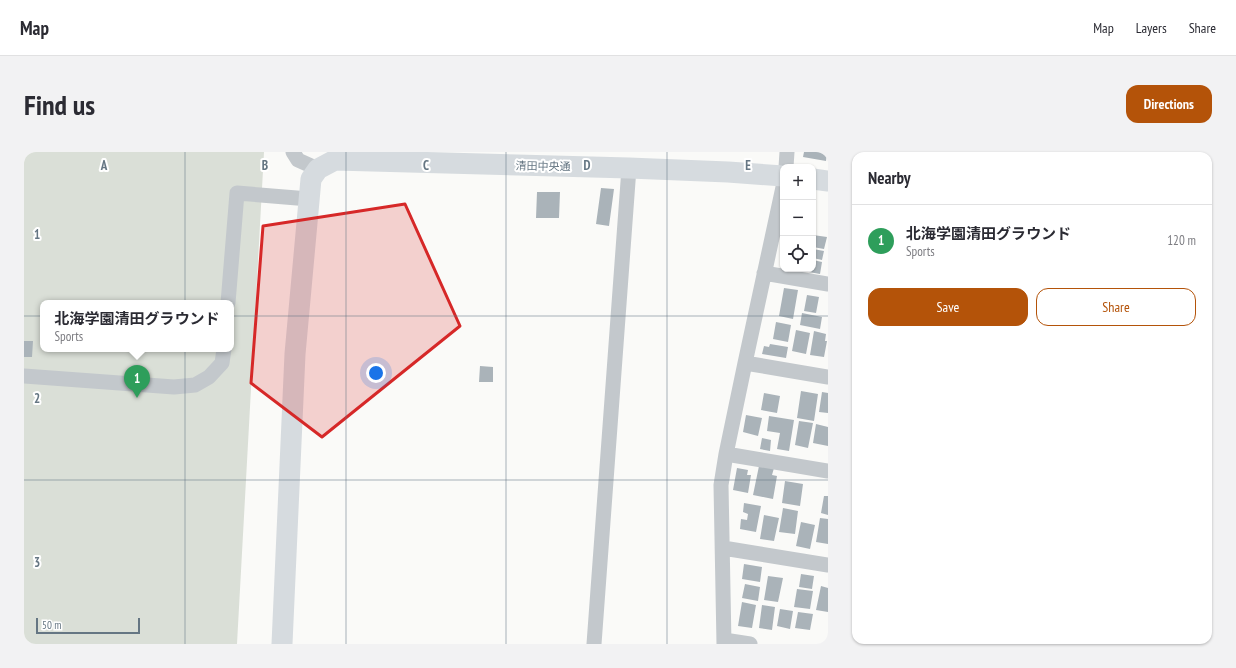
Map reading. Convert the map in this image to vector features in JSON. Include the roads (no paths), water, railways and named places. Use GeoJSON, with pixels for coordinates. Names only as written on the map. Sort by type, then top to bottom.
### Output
{"type":"FeatureCollection","features":[{"type":"Feature","properties":{"kind":"street"},"geometry":{"type":"LineString","coordinates":[[282,644],[295,354],[313,182],[293,152]]}},
{"type":"Feature","properties":{"kind":"street"},"geometry":{"type":"LineString","coordinates":[[786,164],[787,152]]}},
{"type":"Feature","properties":{"kind":"street","name":"清田中央通"},"geometry":{"type":"LineString","coordinates":[[313,182],[335,160],[467,158],[558,159],[629,168],[780,176]]}},
{"type":"Feature","properties":{"kind":"street"},"geometry":{"type":"LineString","coordinates":[[594,644],[629,168]]}},
{"type":"Feature","properties":{"kind":"street"},"geometry":{"type":"LineString","coordinates":[[816,179],[828,181]]}},
{"type":"Feature","properties":{"kind":"street"},"geometry":{"type":"LineString","coordinates":[[228,300],[237,193],[313,182]]}},
{"type":"Feature","properties":{"kind":"street"},"geometry":{"type":"LineString","coordinates":[[750,644],[724,642],[721,485],[726,454],[780,200]]}},
{"type":"Feature","properties":{"kind":"street"},"geometry":{"type":"LineString","coordinates":[[764,273],[828,284]]}},
{"type":"Feature","properties":{"kind":"street"},"geometry":{"type":"LineString","coordinates":[[24,376],[174,387],[195,385],[209,376],[222,362],[224,352]]}},
{"type":"Feature","properties":{"kind":"street"},"geometry":{"type":"LineString","coordinates":[[745,363],[828,378]]}},
{"type":"Feature","properties":{"kind":"street"},"geometry":{"type":"LineString","coordinates":[[726,454],[828,471]]}},
{"type":"Feature","properties":{"kind":"street"},"geometry":{"type":"LineString","coordinates":[[723,548],[828,565]]}},
{"type":"Feature","properties":{"kind":"place","name":"北海学園清田グラウンド"},"geometry":{"type":"Point","coordinates":[137,398]}}]}
